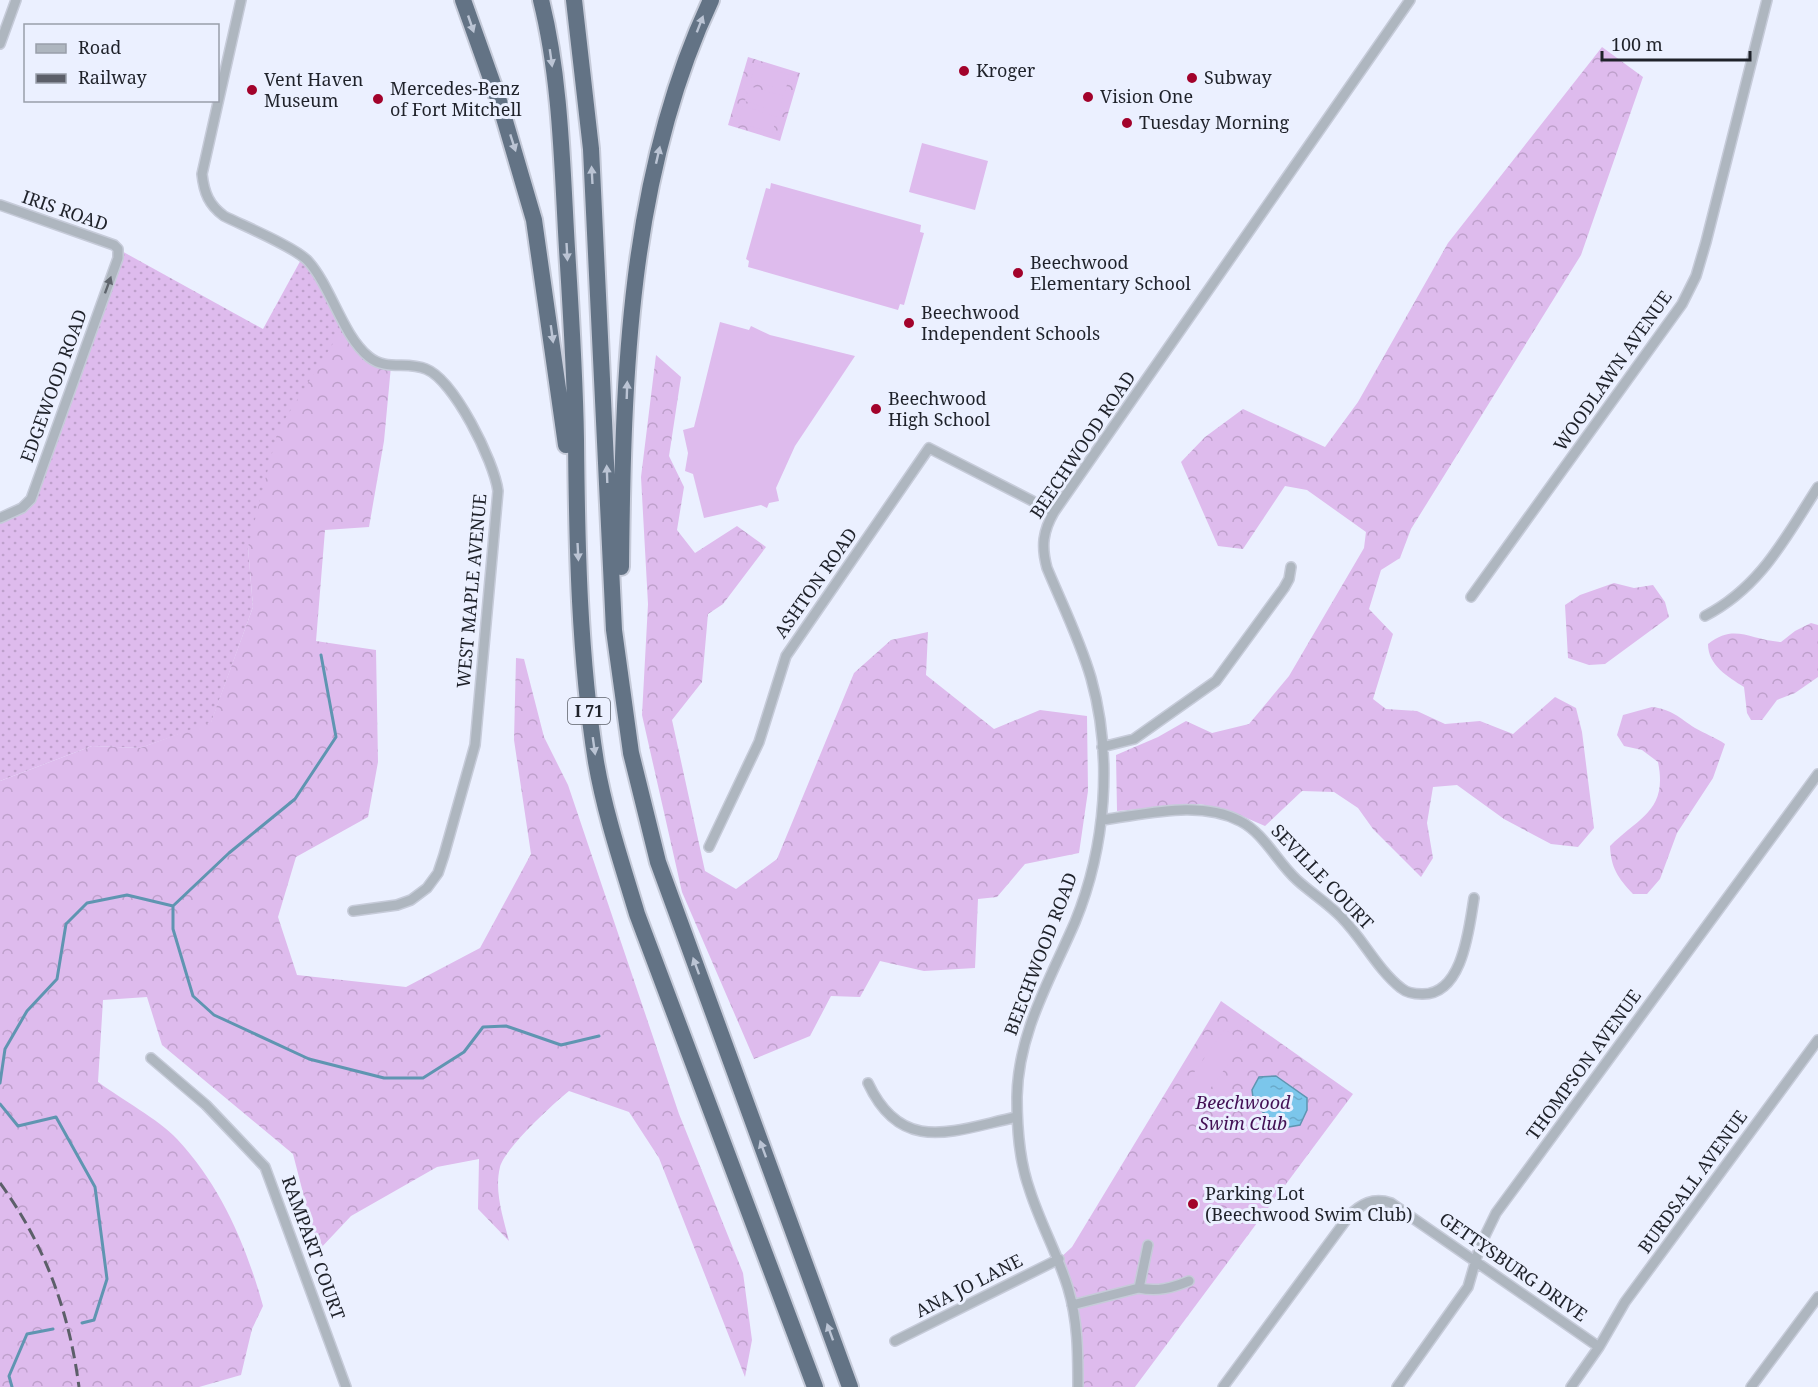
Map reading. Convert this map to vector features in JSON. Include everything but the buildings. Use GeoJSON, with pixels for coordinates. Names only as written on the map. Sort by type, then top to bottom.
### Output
{"type":"FeatureCollection","features":[{"type":"Feature","properties":{"kind":"highway"},"geometry":{"type":"LineString","coordinates":[[463,0],[500,104],[534,220],[576,514]]}},
{"type":"Feature","properties":{"kind":"highway","name":"I 71"},"geometry":{"type":"LineString","coordinates":[[541,0],[553,72],[561,144],[573,360],[576,514],[585,681],[597,765],[614,836],[638,914],[815,1387]]}},
{"type":"Feature","properties":{"kind":"highway","name":"I 71"},"geometry":{"type":"LineString","coordinates":[[574,0],[591,149],[614,630],[621,700],[638,790],[658,862],[850,1387]]}},
{"type":"Feature","properties":{"kind":"highway"},"geometry":{"type":"LineString","coordinates":[[621,700],[621,543],[627,395],[638,253],[643,219],[666,121],[711,0]]}},
{"type":"Feature","properties":{"kind":"street"},"geometry":{"type":"LineString","coordinates":[[0,44],[16,0]]}},
{"type":"Feature","properties":{"kind":"street","name":"WEST MAPLE AVENUE"},"geometry":{"type":"LineString","coordinates":[[219,98],[241,0]]}},
{"type":"Feature","properties":{"kind":"street","name":"BEECHWOOD ROAD"},"geometry":{"type":"LineString","coordinates":[[1078,1387],[1077,1332],[1072,1305],[1059,1259],[1029,1189],[1019,1142],[1017,1117],[1023,1050],[1031,1019],[1075,922],[1093,863],[1101,820],[1102,747],[1091,678],[1042,551],[1044,534],[1054,512],[1410,0]]}},
{"type":"Feature","properties":{"kind":"street","name":"WOODLAWN AVENUE"},"geometry":{"type":"LineString","coordinates":[[1471,597],[1683,304],[1703,252],[1767,0]]}},
{"type":"Feature","properties":{"kind":"street","name":"WEST MAPLE AVENUE"},"geometry":{"type":"LineString","coordinates":[[218,102],[202,174],[203,187],[210,203],[224,216],[308,261],[355,340],[370,359],[391,366],[426,369],[442,379],[487,453],[496,473],[498,491],[474,745],[444,855],[438,873],[428,888],[411,900],[397,905],[353,911]]}},
{"type":"Feature","properties":{"kind":"street","name":"IRIS ROAD"},"geometry":{"type":"LineString","coordinates":[[0,206],[114,245],[118,249]]}},
{"type":"Feature","properties":{"kind":"street","name":"EDGEWOOD ROAD"},"geometry":{"type":"LineString","coordinates":[[0,518],[22,508],[32,499],[118,258],[118,249]]}},
{"type":"Feature","properties":{"kind":"street","name":"ASHTON ROAD"},"geometry":{"type":"LineString","coordinates":[[709,847],[759,742],[786,656],[929,448],[1054,512]]}},
{"type":"Feature","properties":{"kind":"street"},"geometry":{"type":"LineString","coordinates":[[1705,616],[1728,604],[1762,571],[1818,487]]}},
{"type":"Feature","properties":{"kind":"street"},"geometry":{"type":"LineString","coordinates":[[1102,747],[1134,740],[1216,681],[1284,588],[1289,579],[1291,567]]}},
{"type":"Feature","properties":{"kind":"street","name":"THOMPSON AVENUE"},"geometry":{"type":"LineString","coordinates":[[1397,1387],[1457,1305],[1477,1263],[1480,1246],[1496,1213],[1818,774]]}},
{"type":"Feature","properties":{"kind":"street","name":"SEVILLE COURT"},"geometry":{"type":"LineString","coordinates":[[1101,820],[1193,810],[1209,811],[1240,821],[1250,827],[1297,880],[1343,918],[1399,987],[1414,994],[1435,992],[1449,982],[1467,943],[1474,898]]}},
{"type":"Feature","properties":{"kind":"street","name":"BURDSALL AVENUE"},"geometry":{"type":"LineString","coordinates":[[1571,1387],[1599,1347],[1625,1302],[1818,1040]]}},
{"type":"Feature","properties":{"kind":"street","name":"RAMPART COURT"},"geometry":{"type":"LineString","coordinates":[[151,1058],[206,1105],[265,1167],[346,1387]]}},
{"type":"Feature","properties":{"kind":"street"},"geometry":{"type":"LineString","coordinates":[[868,1083],[885,1112],[901,1126],[913,1130],[940,1132],[1017,1117]]}},
{"type":"Feature","properties":{"kind":"street","name":"GETTYSBURG DRIVE"},"geometry":{"type":"LineString","coordinates":[[1223,1387],[1349,1216],[1358,1206],[1375,1201],[1391,1203],[1599,1347]]}},
{"type":"Feature","properties":{"kind":"street"},"geometry":{"type":"LineString","coordinates":[[1139,1288],[1148,1245]]}},
{"type":"Feature","properties":{"kind":"street","name":"ANA JO LANE"},"geometry":{"type":"LineString","coordinates":[[895,1341],[1059,1259]]}},
{"type":"Feature","properties":{"kind":"street"},"geometry":{"type":"LineString","coordinates":[[1072,1305],[1139,1288],[1152,1291],[1170,1289],[1189,1281]]}},
{"type":"Feature","properties":{"kind":"street"},"geometry":{"type":"LineString","coordinates":[[1751,1387],[1818,1297]]}},
{"type":"Feature","properties":{"kind":"green space"},"geometry":{"type":"Polygon","coordinates":[[[1602,47],[1643,77],[1581,255],[1411,529],[1400,558],[1381,570],[1369,609],[1393,634],[1373,699],[1386,709],[1417,711],[1445,724],[1480,721],[1513,734],[1555,697],[1576,708],[1582,732],[1594,828],[1578,847],[1551,844],[1504,819],[1457,785],[1433,787],[1427,823],[1433,858],[1421,877],[1373,829],[1358,808],[1334,792],[1302,791],[1265,826],[1228,810],[1200,804],[1117,811],[1116,755],[1158,737],[1186,721],[1212,733],[1249,724],[1289,676],[1364,548],[1366,532],[1307,490],[1285,486],[1243,549],[1218,546],[1181,462],[1205,437],[1243,409],[1325,447],[1358,402],[1448,243],[1602,47]]]}},
{"type":"Feature","properties":{"kind":"green space"},"geometry":{"type":"Polygon","coordinates":[[[748,57],[800,73],[780,141],[728,125],[748,57]]]}},
{"type":"Feature","properties":{"kind":"green space"},"geometry":{"type":"Polygon","coordinates":[[[756,65],[790,75],[785,91],[751,80],[756,65]]]}},
{"type":"Feature","properties":{"kind":"green space"},"geometry":{"type":"Polygon","coordinates":[[[749,86],[783,96],[779,112],[745,101],[749,86]]]}},
{"type":"Feature","properties":{"kind":"green space"},"geometry":{"type":"Polygon","coordinates":[[[743,106],[777,117],[772,133],[738,122],[743,106]]]}},
{"type":"Feature","properties":{"kind":"green space"},"geometry":{"type":"Polygon","coordinates":[[[922,143],[988,161],[975,210],[909,192],[922,143]]]}},
{"type":"Feature","properties":{"kind":"green space"},"geometry":{"type":"Polygon","coordinates":[[[771,183],[921,225],[920,232],[924,233],[904,305],[900,304],[898,310],[748,267],[749,261],[746,259],[766,188],[770,189],[771,183]]]}},
{"type":"Feature","properties":{"kind":"green space"},"geometry":{"type":"Polygon","coordinates":[[[118,249],[263,329],[303,256],[346,323],[248,547],[253,607],[211,723],[140,748],[92,746],[0,781],[0,518],[27,504],[118,249]]]}},
{"type":"Feature","properties":{"kind":"green space"},"geometry":{"type":"Polygon","coordinates":[[[720,322],[749,330],[751,326],[770,335],[855,356],[795,446],[776,488],[779,501],[769,503],[767,508],[761,505],[704,518],[693,474],[685,471],[688,453],[683,430],[694,427],[720,322]]]}},
{"type":"Feature","properties":{"kind":"green space"},"geometry":{"type":"Polygon","coordinates":[[[346,323],[364,353],[391,366],[384,441],[369,527],[325,530],[316,641],[376,650],[378,762],[368,817],[296,857],[278,917],[297,975],[406,987],[480,948],[531,854],[514,740],[516,658],[524,659],[544,737],[568,785],[679,1114],[743,1273],[752,1340],[745,1377],[659,1158],[629,1112],[569,1091],[520,1138],[503,1159],[498,1176],[500,1204],[509,1241],[478,1209],[479,1159],[437,1167],[351,1216],[318,1251],[293,1154],[162,1045],[147,997],[103,1000],[98,1082],[150,1117],[177,1139],[207,1176],[230,1217],[249,1261],[263,1306],[252,1329],[241,1375],[199,1387],[0,1387],[0,781],[92,746],[140,748],[211,722],[253,607],[248,547],[278,430],[346,323]]]}},
{"type":"Feature","properties":{"kind":"green space"},"geometry":{"type":"Polygon","coordinates":[[[656,355],[681,377],[669,456],[684,487],[677,530],[695,553],[737,526],[766,547],[723,604],[708,614],[702,682],[672,720],[705,871],[736,889],[777,859],[854,673],[891,640],[928,632],[926,675],[994,729],[1040,710],[1087,716],[1088,791],[1079,853],[1025,864],[997,897],[978,899],[975,968],[924,971],[880,961],[860,997],[831,996],[810,1036],[754,1059],[682,892],[642,715],[648,604],[641,477],[656,355]]]}},
{"type":"Feature","properties":{"kind":"green space"},"geometry":{"type":"Polygon","coordinates":[[[1614,583],[1634,588],[1653,585],[1665,602],[1669,617],[1605,664],[1589,665],[1568,658],[1565,605],[1580,595],[1614,583]]]}},
{"type":"Feature","properties":{"kind":"green space"},"geometry":{"type":"Polygon","coordinates":[[[1811,623],[1818,625],[1818,677],[1795,693],[1777,700],[1762,720],[1751,720],[1747,713],[1744,687],[1715,664],[1708,644],[1726,635],[1735,634],[1781,642],[1795,631],[1811,623]]]}},
{"type":"Feature","properties":{"kind":"green space"},"geometry":{"type":"Polygon","coordinates":[[[1652,707],[1670,712],[1725,744],[1713,778],[1677,833],[1660,879],[1647,894],[1633,894],[1616,872],[1610,846],[1649,812],[1659,792],[1660,778],[1658,762],[1642,750],[1624,746],[1617,735],[1623,715],[1652,707]]]}},
{"type":"Feature","properties":{"kind":"green space","name":"Beechwood Swim Club"},"geometry":{"type":"Polygon","coordinates":[[[1221,1001],[1353,1094],[1135,1387],[1078,1387],[1078,1348],[1059,1259],[1072,1247],[1221,1001]]]}},
{"type":"Feature","properties":{"kind":"green space"},"geometry":{"type":"Polygon","coordinates":[[[1225,1029],[1244,1043],[1201,1101],[1183,1088],[1225,1029]]]}},
{"type":"Feature","properties":{"kind":"water"},"geometry":{"type":"Polygon","coordinates":[[[1276,1076],[1307,1098],[1307,1110],[1300,1125],[1283,1128],[1254,1105],[1252,1090],[1259,1077],[1276,1076]]]}},
{"type":"Feature","properties":{"kind":"waterway"},"geometry":{"type":"LineString","coordinates":[[173,906],[229,853],[295,799],[336,737],[321,655]]}},
{"type":"Feature","properties":{"kind":"waterway"},"geometry":{"type":"LineString","coordinates":[[0,1083],[5,1049],[27,1011],[57,979],[66,924],[87,903],[127,895],[173,906]]}},
{"type":"Feature","properties":{"kind":"waterway"},"geometry":{"type":"LineString","coordinates":[[173,906],[173,929],[193,996],[214,1015],[309,1059],[384,1078],[423,1078],[464,1052],[483,1027],[506,1026],[561,1045],[599,1036]]}},
{"type":"Feature","properties":{"kind":"waterway"},"geometry":{"type":"LineString","coordinates":[[0,1104],[18,1126],[56,1117],[95,1187],[107,1279],[94,1320],[82,1323]]}},
{"type":"Feature","properties":{"kind":"waterway"},"geometry":{"type":"LineString","coordinates":[[12,1387],[9,1376],[27,1334],[53,1329]]}},
{"type":"Feature","properties":{"kind":"railway"},"geometry":{"type":"LineString","coordinates":[[0,1183],[30,1230],[53,1280],[69,1332],[79,1387]]}},
{"type":"Feature","properties":{"kind":"place","name":"Kroger"},"geometry":{"type":"Point","coordinates":[964,71]}},
{"type":"Feature","properties":{"kind":"place","name":"Subway"},"geometry":{"type":"Point","coordinates":[1192,78]}},
{"type":"Feature","properties":{"kind":"place","name":"Vent Haven Museum"},"geometry":{"type":"Point","coordinates":[252,90]}},
{"type":"Feature","properties":{"kind":"place","name":"Vision One"},"geometry":{"type":"Point","coordinates":[1088,97]}},
{"type":"Feature","properties":{"kind":"place","name":"Mercedes-Benz of Fort Mitchell"},"geometry":{"type":"Point","coordinates":[378,99]}},
{"type":"Feature","properties":{"kind":"place","name":"Tuesday Morning"},"geometry":{"type":"Point","coordinates":[1127,123]}},
{"type":"Feature","properties":{"kind":"place","name":"Beechwood Elementary School"},"geometry":{"type":"Point","coordinates":[1018,273]}},
{"type":"Feature","properties":{"kind":"place","name":"Beechwood Independent Schools"},"geometry":{"type":"Point","coordinates":[909,323]}},
{"type":"Feature","properties":{"kind":"place","name":"Beechwood High School"},"geometry":{"type":"Point","coordinates":[876,409]}},
{"type":"Feature","properties":{"kind":"place","name":"Parking Lot (Beechwood Swim Club)"},"geometry":{"type":"Point","coordinates":[1193,1204]}}]}
